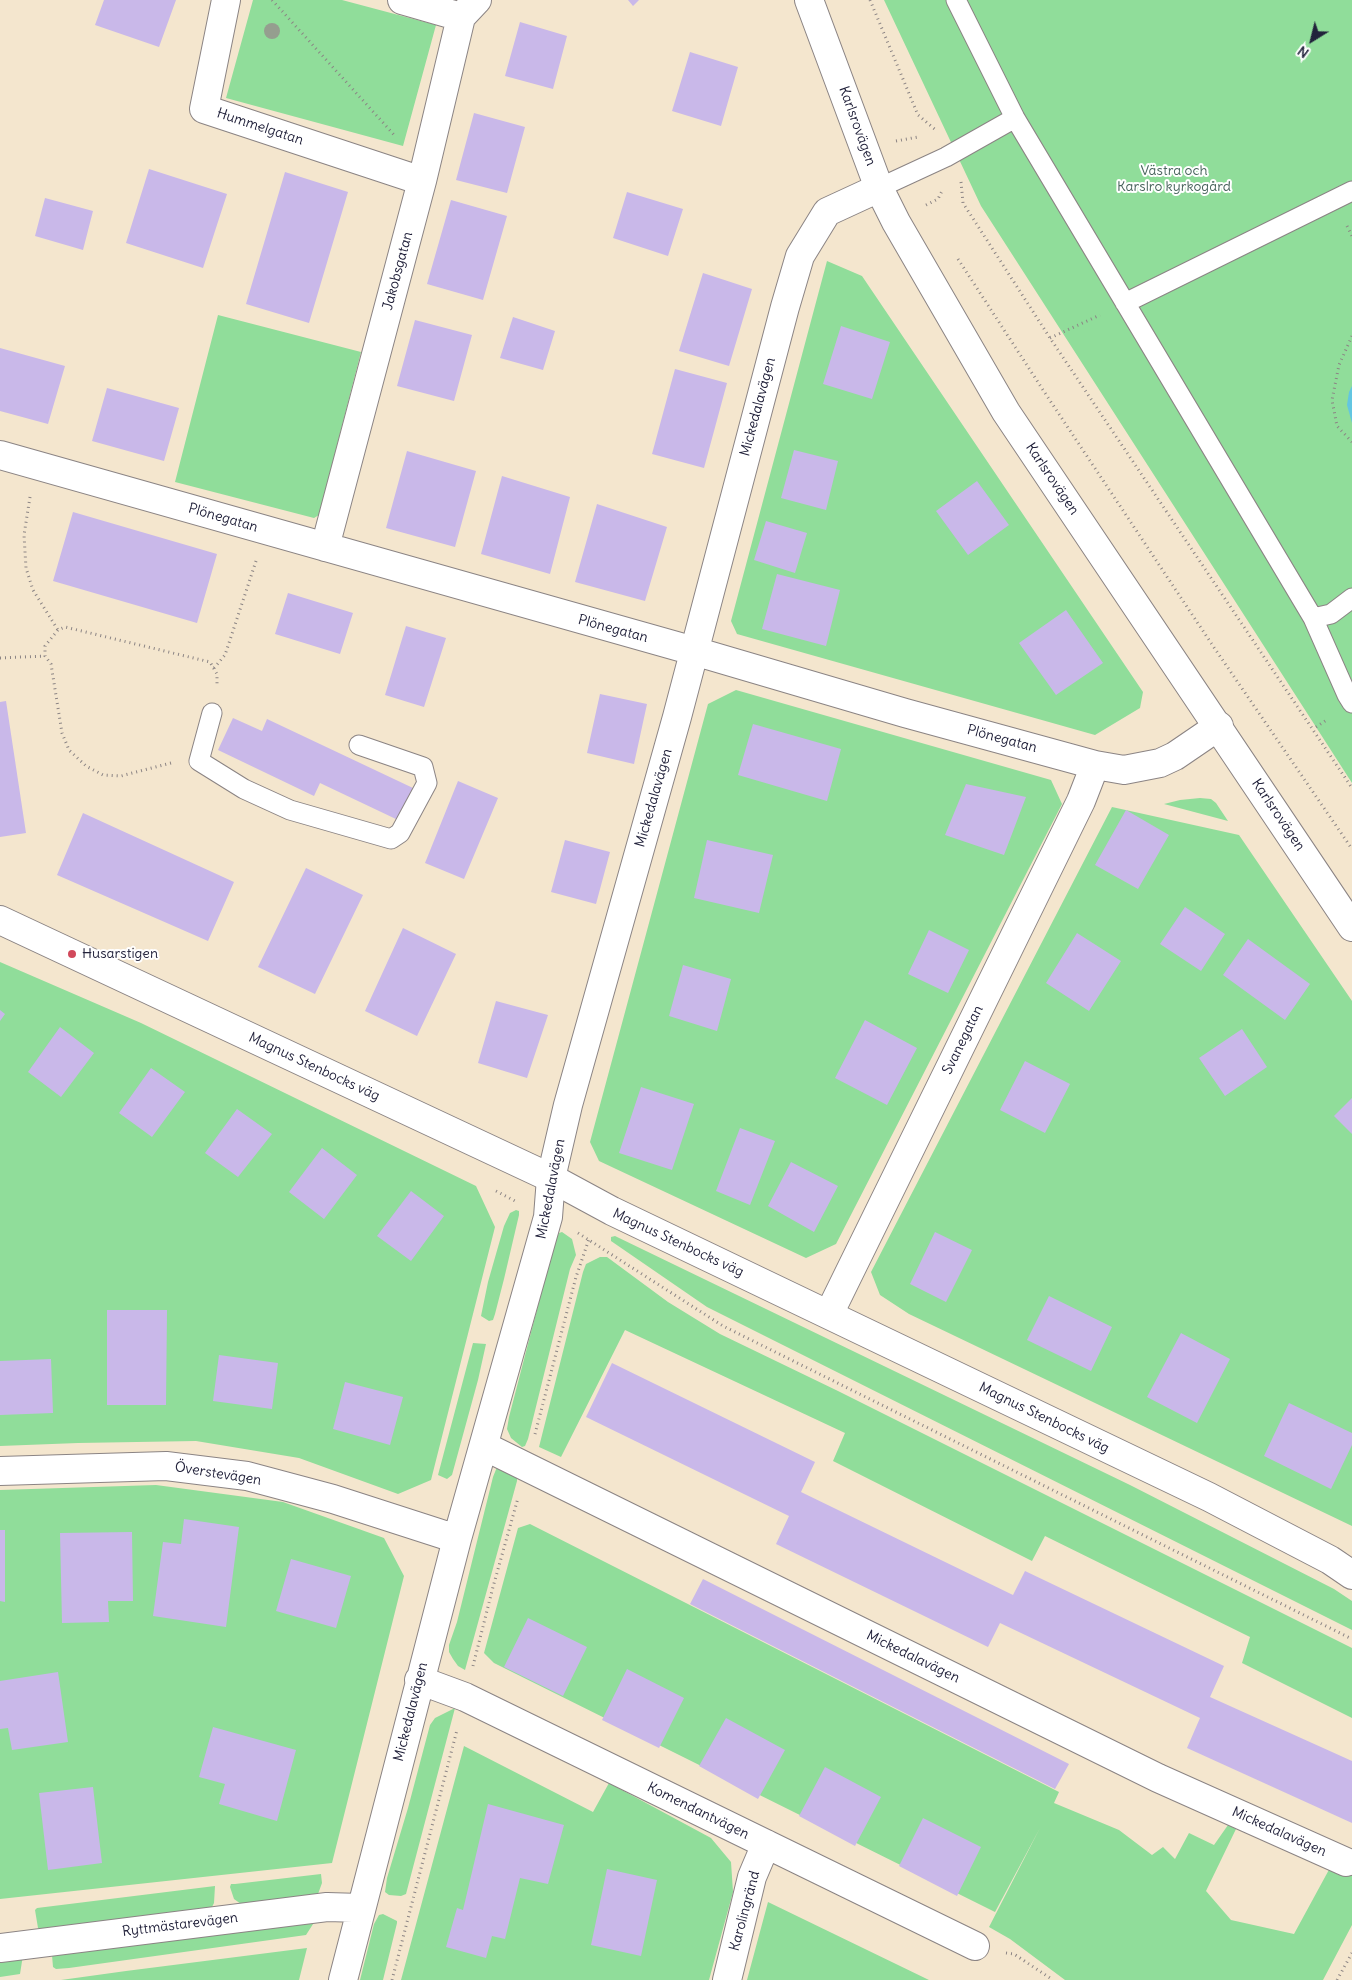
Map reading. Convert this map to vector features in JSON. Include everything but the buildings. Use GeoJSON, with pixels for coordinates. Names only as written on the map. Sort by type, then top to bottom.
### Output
{"type":"FeatureCollection","features":[{"type":"Feature","properties":{"kind":"street","name":"Hummelgatan"},"geometry":{"type":"LineString","coordinates":[[226,0],[204,109],[422,181]]}},
{"type":"Feature","properties":{"kind":"street"},"geometry":{"type":"LineString","coordinates":[[402,0],[469,9]]}},
{"type":"Feature","properties":{"kind":"street","name":"Karlsrovägen"},"geometry":{"type":"LineString","coordinates":[[809,0],[879,188],[896,222],[1006,412],[1219,726],[1352,927]]}},
{"type":"Feature","properties":{"kind":"street","name":"Jakobsgatan"},"geometry":{"type":"LineString","coordinates":[[325,547],[469,9]]}},
{"type":"Feature","properties":{"kind":"street","name":"Mickedalavägen"},"geometry":{"type":"LineString","coordinates":[[343,1980],[419,1680],[548,1217],[551,1178],[568,1105],[694,651],[800,256],[827,212],[879,188]]}},
{"type":"Feature","properties":{"kind":"street","name":"Plönegatan"},"geometry":{"type":"LineString","coordinates":[[0,456],[694,651],[905,713],[1095,765],[1124,770],[1160,763],[1177,755],[1219,726]]}},
{"type":"Feature","properties":{"kind":"street","name":"Svanegatan"},"geometry":{"type":"LineString","coordinates":[[829,1314],[1081,801],[1095,765]]}},
{"type":"Feature","properties":{"kind":"street","name":"Magnus Stenbocks väg"},"geometry":{"type":"LineString","coordinates":[[0,920],[551,1178],[612,1212],[1209,1497],[1330,1560],[1352,1575]]}},
{"type":"Feature","properties":{"kind":"street","name":"Mickedalavägen"},"geometry":{"type":"LineString","coordinates":[[484,1446],[1158,1778],[1346,1862]]}},
{"type":"Feature","properties":{"kind":"street","name":"Överstevägen"},"geometry":{"type":"LineString","coordinates":[[0,1471],[166,1466],[247,1476],[333,1499],[457,1539]]}},
{"type":"Feature","properties":{"kind":"street","name":"Komendantvägen"},"geometry":{"type":"LineString","coordinates":[[419,1680],[465,1697],[975,1946]]}},
{"type":"Feature","properties":{"kind":"street","name":"Karolingränd"},"geometry":{"type":"LineString","coordinates":[[728,1980],[752,1877],[766,1844]]}},
{"type":"Feature","properties":{"kind":"street","name":"Ryttmästarevägen"},"geometry":{"type":"LineString","coordinates":[[0,1948],[328,1907],[361,1908]]}},
{"type":"Feature","properties":{"kind":"lane"},"geometry":{"type":"LineString","coordinates":[[956,0],[1015,118],[1313,618],[1352,703]]}},
{"type":"Feature","properties":{"kind":"lane"},"geometry":{"type":"LineString","coordinates":[[879,188],[956,151],[1015,118]]}},
{"type":"Feature","properties":{"kind":"lane"},"geometry":{"type":"LineString","coordinates":[[1125,303],[1352,190]]}},
{"type":"Feature","properties":{"kind":"lane"},"geometry":{"type":"LineString","coordinates":[[1313,618],[1331,614],[1352,598]]}},
{"type":"Feature","properties":{"kind":"lane"},"geometry":{"type":"LineString","coordinates":[[212,713],[199,762],[244,789],[290,810],[391,839],[400,833],[427,783],[423,767],[359,746]]}},
{"type":"Feature","properties":{"kind":"path"},"geometry":{"type":"LineString","coordinates":[[272,0],[396,137]]}},
{"type":"Feature","properties":{"kind":"path"},"geometry":{"type":"LineString","coordinates":[[870,0],[918,115],[947,139],[956,151],[963,203],[1050,338],[1352,788]]}},
{"type":"Feature","properties":{"kind":"path"},"geometry":{"type":"LineString","coordinates":[[892,132],[909,174],[929,211]]}},
{"type":"Feature","properties":{"kind":"path"},"geometry":{"type":"LineString","coordinates":[[953,251],[1045,393],[1352,850]]}},
{"type":"Feature","properties":{"kind":"path"},"geometry":{"type":"LineString","coordinates":[[1050,338],[1125,303]]}},
{"type":"Feature","properties":{"kind":"path"},"geometry":{"type":"LineString","coordinates":[[1352,336],[1339,364],[1332,400],[1337,426],[1352,442]]}},
{"type":"Feature","properties":{"kind":"path"},"geometry":{"type":"LineString","coordinates":[[31,495],[24,535],[26,568],[32,590],[58,630]]}},
{"type":"Feature","properties":{"kind":"path"},"geometry":{"type":"LineString","coordinates":[[213,669],[225,655],[256,560]]}},
{"type":"Feature","properties":{"kind":"path"},"geometry":{"type":"LineString","coordinates":[[199,762],[172,763],[121,776],[104,775],[86,766],[69,750],[62,734],[51,664],[45,656],[45,646],[58,630],[65,627],[210,662],[216,674],[217,694],[212,713]]}},
{"type":"Feature","properties":{"kind":"path"},"geometry":{"type":"LineString","coordinates":[[0,658],[45,656]]}},
{"type":"Feature","properties":{"kind":"path"},"geometry":{"type":"LineString","coordinates":[[1347,780],[1352,776]]}},
{"type":"Feature","properties":{"kind":"path"},"geometry":{"type":"LineString","coordinates":[[392,1980],[492,1587],[527,1466],[576,1277],[589,1239],[723,1326],[1352,1639]]}},
{"type":"Feature","properties":{"kind":"path"},"geometry":{"type":"LineString","coordinates":[[975,1946],[1014,1954],[1053,1980]]}},
{"type":"Feature","properties":{"kind":"path"},"geometry":{"type":"LineString","coordinates":[[1337,1980],[1352,1953]]}},
{"type":"Feature","properties":{"kind":"green space"},"geometry":{"type":"Polygon","coordinates":[[[253,0],[342,0],[436,25],[403,146],[226,98],[253,0]]]}},
{"type":"Feature","properties":{"kind":"green space","name":"Västra och Karslro kyrkogård"},"geometry":{"type":"Polygon","coordinates":[[[884,0],[1352,0],[1352,783],[981,206],[884,0]]]}},
{"type":"Feature","properties":{"kind":"green space"},"geometry":{"type":"Polygon","coordinates":[[[827,261],[862,276],[1143,692],[1140,708],[1095,735],[737,634],[731,621],[827,261]]]}},
{"type":"Feature","properties":{"kind":"green space"},"geometry":{"type":"Polygon","coordinates":[[[218,315],[361,352],[319,515],[314,518],[175,482],[218,315]]]}},
{"type":"Feature","properties":{"kind":"green space"},"geometry":{"type":"Polygon","coordinates":[[[736,690],[1051,780],[1062,804],[836,1244],[806,1258],[599,1161],[590,1142],[708,704],[736,690]]]}},
{"type":"Feature","properties":{"kind":"green space"},"geometry":{"type":"Polygon","coordinates":[[[1211,799],[1216,803],[1228,821],[1164,804],[1180,800],[1211,799]]]}},
{"type":"Feature","properties":{"kind":"green space"},"geometry":{"type":"Polygon","coordinates":[[[1112,807],[1239,835],[1352,1001],[1352,1526],[909,1314],[880,1295],[871,1272],[1112,807]]]}},
{"type":"Feature","properties":{"kind":"green space"},"geometry":{"type":"Polygon","coordinates":[[[0,962],[141,1023],[476,1186],[495,1227],[431,1480],[398,1494],[299,1458],[196,1441],[0,1446],[0,962]]]}},
{"type":"Feature","properties":{"kind":"green space"},"geometry":{"type":"Polygon","coordinates":[[[516,1210],[519,1211],[519,1215],[504,1279],[493,1320],[489,1321],[481,1316],[488,1282],[504,1226],[510,1213],[516,1210]]]}},
{"type":"Feature","properties":{"kind":"green space"},"geometry":{"type":"Polygon","coordinates":[[[562,1232],[572,1239],[576,1255],[570,1269],[528,1439],[525,1446],[522,1447],[511,1438],[507,1429],[509,1417],[554,1244],[559,1233],[562,1232]]]}},
{"type":"Feature","properties":{"kind":"green space"},"geometry":{"type":"Polygon","coordinates":[[[615,1236],[1130,1485],[1334,1589],[1352,1601],[1352,1630],[707,1307],[611,1241],[611,1237],[615,1236]]]}},
{"type":"Feature","properties":{"kind":"green space"},"geometry":{"type":"Polygon","coordinates":[[[600,1257],[607,1257],[668,1302],[720,1334],[1352,1648],[1352,1718],[1242,1663],[1250,1637],[1045,1536],[1032,1561],[833,1461],[845,1433],[625,1330],[561,1457],[539,1447],[583,1272],[586,1264],[600,1257]]]}},
{"type":"Feature","properties":{"kind":"green space"},"geometry":{"type":"Polygon","coordinates":[[[473,1343],[486,1344],[452,1475],[447,1479],[438,1475],[473,1343]]]}},
{"type":"Feature","properties":{"kind":"green space"},"geometry":{"type":"Polygon","coordinates":[[[497,1467],[517,1473],[517,1481],[465,1670],[458,1666],[453,1659],[449,1652],[449,1645],[457,1622],[497,1467]]]}},
{"type":"Feature","properties":{"kind":"green space"},"geometry":{"type":"Polygon","coordinates":[[[156,1485],[283,1502],[384,1538],[404,1576],[332,1863],[0,1899],[0,1490],[156,1485]]]}},
{"type":"Feature","properties":{"kind":"green space"},"geometry":{"type":"Polygon","coordinates":[[[530,1524],[1059,1792],[1054,1803],[1119,1830],[1152,1855],[1163,1847],[1175,1859],[1189,1833],[1214,1845],[1228,1825],[1236,1829],[1206,1891],[1231,1920],[1294,1934],[1331,1866],[1352,1875],[1352,1925],[1323,1980],[1065,1980],[1010,1939],[989,1927],[1040,1828],[995,1912],[494,1663],[484,1653],[518,1528],[530,1524]]]}},
{"type":"Feature","properties":{"kind":"green space"},"geometry":{"type":"Polygon","coordinates":[[[455,1708],[406,1894],[401,1896],[389,1895],[385,1892],[387,1878],[430,1725],[435,1718],[455,1708]]]}},
{"type":"Feature","properties":{"kind":"green space"},"geometry":{"type":"Polygon","coordinates":[[[464,1746],[593,1812],[609,1783],[711,1838],[731,1862],[733,1892],[709,1980],[401,1980],[464,1746]]]}},
{"type":"Feature","properties":{"kind":"green space"},"geometry":{"type":"Polygon","coordinates":[[[321,1874],[322,1883],[318,1894],[292,1898],[241,1904],[234,1899],[230,1887],[231,1884],[321,1874]]]}},
{"type":"Feature","properties":{"kind":"green space"},"geometry":{"type":"Polygon","coordinates":[[[215,1886],[214,1903],[209,1908],[41,1930],[38,1928],[35,1910],[37,1908],[215,1886]]]}},
{"type":"Feature","properties":{"kind":"green space"},"geometry":{"type":"Polygon","coordinates":[[[768,1902],[929,1980],[747,1980],[768,1902]]]}},
{"type":"Feature","properties":{"kind":"green space"},"geometry":{"type":"Polygon","coordinates":[[[383,1914],[397,1921],[397,1923],[383,1980],[360,1980],[374,1924],[379,1915],[383,1914]]]}},
{"type":"Feature","properties":{"kind":"green space"},"geometry":{"type":"Polygon","coordinates":[[[315,1921],[306,1935],[69,1968],[56,1969],[53,1967],[52,1955],[315,1921]]]}},
{"type":"Feature","properties":{"kind":"green space"},"geometry":{"type":"Polygon","coordinates":[[[307,1948],[299,1980],[61,1980],[126,1971],[307,1948]]]}},
{"type":"Feature","properties":{"kind":"green space"},"geometry":{"type":"Polygon","coordinates":[[[23,1955],[20,1974],[0,1977],[0,1956],[23,1955]]]}},
{"type":"Feature","properties":{"kind":"water"},"geometry":{"type":"Polygon","coordinates":[[[1352,386],[1352,423],[1347,405],[1352,386]]]}},
{"type":"Feature","properties":{"kind":"place","name":"Husarstigen"},"geometry":{"type":"Point","coordinates":[72,954]}}]}
